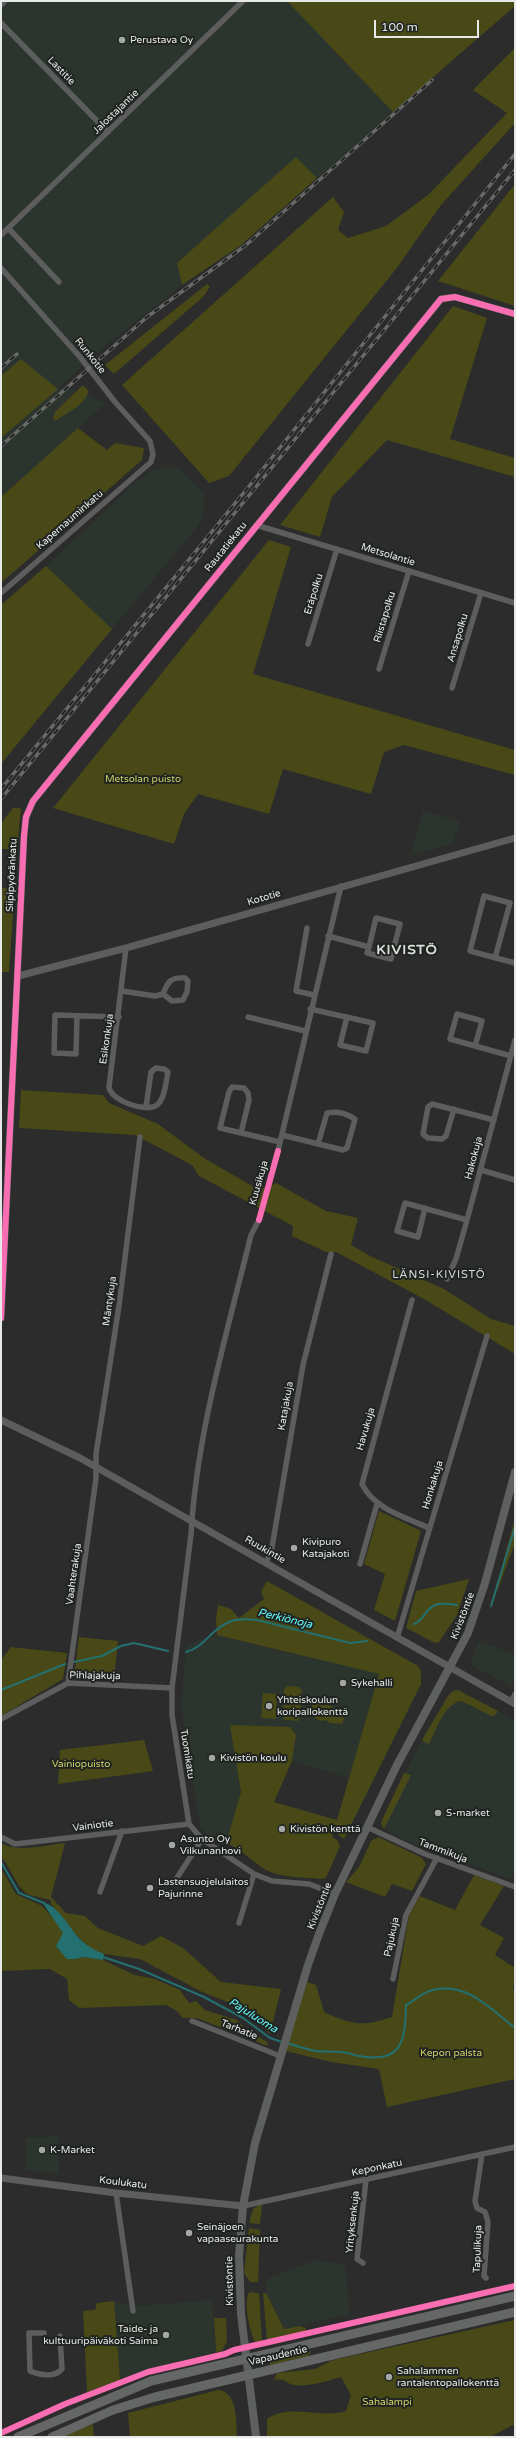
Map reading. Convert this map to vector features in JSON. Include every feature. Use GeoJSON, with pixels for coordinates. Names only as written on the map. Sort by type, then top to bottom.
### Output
{"type":"FeatureCollection","features":[{"type":"Feature","properties":{"kind":"main road","name":"Kivistöntie"},"geometry":{"type":"LineString","coordinates":[[256,2437],[239,2286],[243,2206],[255,2143],[308,1965],[335,1894],[367,1827],[468,1633],[477,1610],[515,1472]]}},
{"type":"Feature","properties":{"kind":"main road","name":"Vapaudentie"},"geometry":{"type":"LineString","coordinates":[[18,2437],[69,2414],[151,2381],[515,2296]]}},
{"type":"Feature","properties":{"kind":"main road","name":"Vapaudentie"},"geometry":{"type":"LineString","coordinates":[[52,2437],[112,2410],[155,2397],[515,2312]]}},
{"type":"Feature","properties":{"kind":"street"},"geometry":{"type":"LineString","coordinates":[[1,4],[4,1]]}},
{"type":"Feature","properties":{"kind":"street","name":"Jalostajantie"},"geometry":{"type":"LineString","coordinates":[[1,235],[243,1]]}},
{"type":"Feature","properties":{"kind":"street","name":"Lastitie"},"geometry":{"type":"LineString","coordinates":[[1,23],[108,132]]}},
{"type":"Feature","properties":{"kind":"street"},"geometry":{"type":"LineString","coordinates":[[8,228],[60,282]]}},
{"type":"Feature","properties":{"kind":"street","name":"Runkotie"},"geometry":{"type":"LineString","coordinates":[[1,268],[80,357],[115,402],[150,441],[153,454],[151,462]]}},
{"type":"Feature","properties":{"kind":"street","name":"Rautatiekatu"},"geometry":{"type":"LineString","coordinates":[[26,817],[33,801],[441,299],[448,296],[515,314]]}},
{"type":"Feature","properties":{"kind":"street","name":"Kapernauminkatu"},"geometry":{"type":"LineString","coordinates":[[1,593],[151,462]]}},
{"type":"Feature","properties":{"kind":"street","name":"Metsolantie"},"geometry":{"type":"LineString","coordinates":[[256,525],[515,603]]}},
{"type":"Feature","properties":{"kind":"street","name":"Eräpolku"},"geometry":{"type":"LineString","coordinates":[[308,644],[336,549]]}},
{"type":"Feature","properties":{"kind":"street","name":"Riistapolku"},"geometry":{"type":"LineString","coordinates":[[379,669],[409,571]]}},
{"type":"Feature","properties":{"kind":"street","name":"Ansapolku"},"geometry":{"type":"LineString","coordinates":[[452,688],[481,593]]}},
{"type":"Feature","properties":{"kind":"street","name":"Siipipyöränkatu"},"geometry":{"type":"LineString","coordinates":[[1,1318],[26,817]]}},
{"type":"Feature","properties":{"kind":"street","name":"Kototie"},"geometry":{"type":"LineString","coordinates":[[18,976],[126,948],[515,838]]}},
{"type":"Feature","properties":{"kind":"street","name":"Kuusikuja"},"geometry":{"type":"LineString","coordinates":[[278,1152],[310,1009],[341,886]]}},
{"type":"Feature","properties":{"kind":"street"},"geometry":{"type":"LineString","coordinates":[[495,958],[510,903],[484,896],[470,951],[495,958],[515,963]]}},
{"type":"Feature","properties":{"kind":"street"},"geometry":{"type":"LineString","coordinates":[[376,918],[400,924],[391,959],[367,953],[369,947],[376,918]]}},
{"type":"Feature","properties":{"kind":"street"},"geometry":{"type":"LineString","coordinates":[[307,928],[296,992],[314,995]]}},
{"type":"Feature","properties":{"kind":"street"},"geometry":{"type":"LineString","coordinates":[[328,936],[369,947]]}},
{"type":"Feature","properties":{"kind":"street","name":"Esikonkuja"},"geometry":{"type":"LineString","coordinates":[[126,948],[110,1092],[120,1100],[146,1107]]}},
{"type":"Feature","properties":{"kind":"street"},"geometry":{"type":"LineString","coordinates":[[172,978],[185,978],[188,981],[187,992],[183,1000],[172,1001],[163,994],[167,982],[172,978]]}},
{"type":"Feature","properties":{"kind":"street"},"geometry":{"type":"LineString","coordinates":[[122,991],[156,996],[163,994]]}},
{"type":"Feature","properties":{"kind":"street"},"geometry":{"type":"LineString","coordinates":[[310,1009],[347,1017],[373,1023],[366,1051],[340,1045],[347,1017]]}},
{"type":"Feature","properties":{"kind":"street"},"geometry":{"type":"LineString","coordinates":[[475,1046],[482,1021],[457,1014],[450,1039],[475,1046],[511,1056]]}},
{"type":"Feature","properties":{"kind":"street"},"geometry":{"type":"LineString","coordinates":[[77,1016],[76,1054],[54,1053],[55,1015],[119,1017]]}},
{"type":"Feature","properties":{"kind":"street"},"geometry":{"type":"LineString","coordinates":[[248,1018],[305,1031]]}},
{"type":"Feature","properties":{"kind":"street","name":"Hakokuja"},"geometry":{"type":"LineString","coordinates":[[447,1279],[456,1259],[515,1040]]}},
{"type":"Feature","properties":{"kind":"street"},"geometry":{"type":"LineString","coordinates":[[156,1068],[164,1069],[168,1072],[162,1099],[158,1104],[146,1107],[151,1072],[156,1068]]}},
{"type":"Feature","properties":{"kind":"street"},"geometry":{"type":"LineString","coordinates":[[241,1133],[249,1100],[248,1093],[244,1088],[232,1087],[229,1092],[220,1128],[241,1133],[280,1142]]}},
{"type":"Feature","properties":{"kind":"street"},"geometry":{"type":"LineString","coordinates":[[454,1108],[446,1136],[442,1139],[428,1138],[423,1134],[428,1107],[432,1104],[454,1108],[494,1120]]}},
{"type":"Feature","properties":{"kind":"street"},"geometry":{"type":"LineString","coordinates":[[282,1135],[318,1144],[343,1150],[347,1148],[355,1119],[347,1114],[336,1112],[326,1113],[318,1144]]}},
{"type":"Feature","properties":{"kind":"street","name":"Mäntykuja"},"geometry":{"type":"LineString","coordinates":[[96,1467],[96,1454],[119,1306],[140,1137]]}},
{"type":"Feature","properties":{"kind":"street"},"geometry":{"type":"LineString","coordinates":[[481,1170],[515,1180]]}},
{"type":"Feature","properties":{"kind":"street"},"geometry":{"type":"LineString","coordinates":[[425,1208],[418,1237],[397,1231],[405,1203],[425,1208],[467,1220]]}},
{"type":"Feature","properties":{"kind":"street","name":"Kuusikuja"},"geometry":{"type":"LineString","coordinates":[[192,1521],[208,1412],[251,1235],[258,1220]]}},
{"type":"Feature","properties":{"kind":"street","name":"Katajakuja"},"geometry":{"type":"LineString","coordinates":[[266,1562],[271,1553],[303,1365],[331,1254]]}},
{"type":"Feature","properties":{"kind":"street","name":"Havukuja"},"geometry":{"type":"LineString","coordinates":[[412,1300],[363,1475],[362,1484],[367,1495],[377,1504],[429,1528]]}},
{"type":"Feature","properties":{"kind":"street","name":"Honkakuja"},"geometry":{"type":"LineString","coordinates":[[397,1638],[487,1336]]}},
{"type":"Feature","properties":{"kind":"street","name":"Ruukintie"},"geometry":{"type":"LineString","coordinates":[[1,1420],[96,1467],[513,1703]]}},
{"type":"Feature","properties":{"kind":"street","name":"Vaahterakuja"},"geometry":{"type":"LineString","coordinates":[[68,1683],[96,1467]]}},
{"type":"Feature","properties":{"kind":"street"},"geometry":{"type":"LineString","coordinates":[[360,1564],[377,1504]]}},
{"type":"Feature","properties":{"kind":"street","name":"Tuomikatu"},"geometry":{"type":"LineString","coordinates":[[189,1824],[172,1714],[172,1688],[192,1521]]}},
{"type":"Feature","properties":{"kind":"street","name":"Pihlajakuja"},"geometry":{"type":"LineString","coordinates":[[1,1719],[68,1683],[172,1688]]}},
{"type":"Feature","properties":{"kind":"street"},"geometry":{"type":"LineString","coordinates":[[513,1703],[515,1694]]}},
{"type":"Feature","properties":{"kind":"street"},"geometry":{"type":"LineString","coordinates":[[189,1824],[202,1839],[254,1874],[272,1881],[309,1884],[335,1894]]}},
{"type":"Feature","properties":{"kind":"street","name":"Vainiotie"},"geometry":{"type":"LineString","coordinates":[[1,1837],[15,1844],[189,1824]]}},
{"type":"Feature","properties":{"kind":"street","name":"Tammikuja"},"geometry":{"type":"LineString","coordinates":[[367,1827],[437,1858],[515,1887]]}},
{"type":"Feature","properties":{"kind":"street"},"geometry":{"type":"LineString","coordinates":[[100,1892],[122,1831]]}},
{"type":"Feature","properties":{"kind":"street"},"geometry":{"type":"LineString","coordinates":[[173,1884],[202,1839]]}},
{"type":"Feature","properties":{"kind":"street","name":"Pajukuja"},"geometry":{"type":"LineString","coordinates":[[393,1979],[406,1915],[437,1858]]}},
{"type":"Feature","properties":{"kind":"street"},"geometry":{"type":"LineString","coordinates":[[239,1923],[254,1874]]}},
{"type":"Feature","properties":{"kind":"street","name":"Tarhatie"},"geometry":{"type":"LineString","coordinates":[[192,2021],[281,2053]]}},
{"type":"Feature","properties":{"kind":"street","name":"Keponkatu"},"geometry":{"type":"LineString","coordinates":[[243,2206],[515,2146]]}},
{"type":"Feature","properties":{"kind":"street","name":"Tapulikuja"},"geometry":{"type":"LineString","coordinates":[[482,2154],[476,2201],[477,2208],[485,2212],[488,2222],[484,2276],[486,2278]]}},
{"type":"Feature","properties":{"kind":"street","name":"Koulukatu"},"geometry":{"type":"LineString","coordinates":[[1,2178],[116,2193],[243,2206]]}},
{"type":"Feature","properties":{"kind":"street","name":"Yrityksenkuja"},"geometry":{"type":"LineString","coordinates":[[363,2263],[357,2259],[366,2180]]}},
{"type":"Feature","properties":{"kind":"street"},"geometry":{"type":"LineString","coordinates":[[116,2193],[133,2311]]}},
{"type":"Feature","properties":{"kind":"street"},"geometry":{"type":"LineString","coordinates":[[44,2333],[29,2333],[30,2371],[38,2375],[56,2374],[62,2370],[60,2336]]}},
{"type":"Feature","properties":{"kind":"shaded area"},"geometry":{"type":"Polygon","coordinates":[[[1,1],[287,1],[393,112],[241,245],[182,285],[99,351],[59,388],[78,390],[105,404],[1,497],[1,1]]]}},
{"type":"Feature","properties":{"kind":"shaded area"},"geometry":{"type":"Polygon","coordinates":[[[167,466],[179,468],[204,494],[204,512],[198,526],[112,629],[46,566],[136,482],[154,469],[167,466]]]}},
{"type":"Feature","properties":{"kind":"shaded area"},"geometry":{"type":"Polygon","coordinates":[[[423,811],[460,821],[453,844],[410,856],[423,811]]]}},
{"type":"Feature","properties":{"kind":"shaded area"},"geometry":{"type":"Polygon","coordinates":[[[217,1635],[379,1674],[350,1778],[292,1761],[296,1735],[230,1725],[241,1792],[226,1843],[213,1841],[200,1827],[181,1706],[186,1647],[199,1640],[217,1635]]]}},
{"type":"Feature","properties":{"kind":"shaded area"},"geometry":{"type":"Polygon","coordinates":[[[479,1641],[515,1655],[515,1678],[512,1687],[472,1666],[471,1660],[479,1641]]]}},
{"type":"Feature","properties":{"kind":"shaded area"},"geometry":{"type":"Polygon","coordinates":[[[458,1690],[515,1721],[515,1872],[511,1879],[426,1850],[384,1829],[381,1824],[385,1813],[422,1740],[448,1696],[453,1691],[458,1690]]]}},
{"type":"Feature","properties":{"kind":"shaded area"},"geometry":{"type":"Polygon","coordinates":[[[58,2136],[59,2174],[26,2170],[26,2138],[58,2136]]]}},
{"type":"Feature","properties":{"kind":"shaded area"},"geometry":{"type":"Polygon","coordinates":[[[315,2260],[345,2264],[350,2314],[284,2329],[266,2293],[266,2279],[315,2260]]]}},
{"type":"Feature","properties":{"kind":"shaded area","name":"Taide- ja kulttuuripäiväkoti Saima"},"geometry":{"type":"Polygon","coordinates":[[[212,2300],[216,2352],[147,2370],[120,2380],[114,2301],[133,2306],[212,2300]]]}},
{"type":"Feature","properties":{"kind":"green space"},"geometry":{"type":"Polygon","coordinates":[[[287,1],[515,1],[515,6],[393,112],[287,1]]]}},
{"type":"Feature","properties":{"kind":"green space"},"geometry":{"type":"Polygon","coordinates":[[[515,48],[515,123],[441,205],[396,269],[229,476],[209,483],[122,385],[333,197],[344,212],[338,230],[348,238],[386,226],[428,195],[507,113],[473,90],[515,48]]]}},
{"type":"Feature","properties":{"kind":"green space"},"geometry":{"type":"Polygon","coordinates":[[[296,157],[317,178],[241,245],[182,285],[177,263],[296,157]]]}},
{"type":"Feature","properties":{"kind":"green space"},"geometry":{"type":"Polygon","coordinates":[[[515,184],[515,306],[438,281],[515,184]]]}},
{"type":"Feature","properties":{"kind":"green space"},"geometry":{"type":"Polygon","coordinates":[[[207,284],[210,287],[203,297],[114,374],[105,365],[207,284]]]}},
{"type":"Feature","properties":{"kind":"green space"},"geometry":{"type":"Polygon","coordinates":[[[453,306],[487,318],[450,439],[515,458],[515,477],[387,440],[332,497],[320,537],[280,525],[453,306]]]}},
{"type":"Feature","properties":{"kind":"green space"},"geometry":{"type":"Polygon","coordinates":[[[21,359],[58,389],[1,438],[1,376],[21,359]]]}},
{"type":"Feature","properties":{"kind":"green space"},"geometry":{"type":"Polygon","coordinates":[[[83,385],[89,391],[85,399],[77,407],[55,421],[53,417],[56,411],[83,385]]]}},
{"type":"Feature","properties":{"kind":"green space"},"geometry":{"type":"Polygon","coordinates":[[[78,428],[107,450],[115,443],[144,448],[142,460],[1,583],[1,497],[78,428]]]}},
{"type":"Feature","properties":{"kind":"green space","name":"Metsolan puisto"},"geometry":{"type":"Polygon","coordinates":[[[269,540],[291,547],[253,674],[515,750],[515,775],[404,745],[384,752],[371,794],[283,769],[269,814],[198,794],[184,814],[174,844],[53,808],[269,540]]]}},
{"type":"Feature","properties":{"kind":"green space"},"geometry":{"type":"Polygon","coordinates":[[[46,566],[112,629],[1,764],[1,605],[46,566]]]}},
{"type":"Feature","properties":{"kind":"green space"},"geometry":{"type":"Polygon","coordinates":[[[13,808],[21,808],[17,849],[1,849],[1,823],[13,808]]]}},
{"type":"Feature","properties":{"kind":"green space"},"geometry":{"type":"Polygon","coordinates":[[[1,888],[15,888],[9,972],[1,972],[1,888]]]}},
{"type":"Feature","properties":{"kind":"green space"},"geometry":{"type":"Polygon","coordinates":[[[21,1090],[103,1095],[109,1103],[158,1124],[204,1158],[259,1190],[276,1183],[326,1211],[358,1218],[351,1245],[372,1257],[444,1289],[491,1319],[515,1326],[515,1354],[424,1299],[336,1252],[326,1252],[292,1236],[293,1226],[199,1176],[192,1165],[135,1135],[19,1128],[21,1090]]]}},
{"type":"Feature","properties":{"kind":"green space"},"geometry":{"type":"Polygon","coordinates":[[[379,1511],[421,1531],[395,1621],[374,1610],[385,1574],[364,1564],[379,1511]]]}},
{"type":"Feature","properties":{"kind":"green space"},"geometry":{"type":"Polygon","coordinates":[[[515,1518],[515,1543],[489,1613],[515,1518]]]}},
{"type":"Feature","properties":{"kind":"green space"},"geometry":{"type":"Polygon","coordinates":[[[469,1579],[457,1615],[439,1642],[435,1643],[406,1628],[416,1591],[469,1579]]]}},
{"type":"Feature","properties":{"kind":"green space"},"geometry":{"type":"Polygon","coordinates":[[[267,1581],[418,1666],[421,1671],[421,1684],[344,1839],[336,1833],[336,1824],[332,1837],[337,1840],[340,1846],[326,1878],[321,1879],[286,1876],[272,1873],[261,1867],[237,1848],[226,1843],[241,1792],[230,1725],[290,1727],[296,1735],[292,1761],[274,1802],[337,1820],[379,1674],[217,1635],[216,1619],[218,1605],[231,1609],[239,1618],[264,1599],[261,1592],[267,1581]]]}},
{"type":"Feature","properties":{"kind":"green space"},"geometry":{"type":"Polygon","coordinates":[[[79,1637],[118,1641],[114,1679],[74,1677],[79,1637]]]}},
{"type":"Feature","properties":{"kind":"green space"},"geometry":{"type":"Polygon","coordinates":[[[11,1647],[67,1653],[63,1679],[1,1716],[1,1660],[11,1647]]]}},
{"type":"Feature","properties":{"kind":"green space"},"geometry":{"type":"Polygon","coordinates":[[[288,1686],[298,1687],[302,1690],[300,1717],[298,1721],[286,1720],[283,1718],[284,1689],[288,1686]]]}},
{"type":"Feature","properties":{"kind":"green space"},"geometry":{"type":"Polygon","coordinates":[[[458,1690],[498,1711],[494,1716],[491,1716],[462,1701],[456,1703],[446,1711],[429,1744],[424,1742],[422,1740],[448,1696],[453,1691],[458,1690]]]}},
{"type":"Feature","properties":{"kind":"green space","name":"Yhteiskoulun koripallokenttä"},"geometry":{"type":"Polygon","coordinates":[[[263,1693],[277,1694],[276,1719],[261,1718],[263,1693]]]}},
{"type":"Feature","properties":{"kind":"green space"},"geometry":{"type":"Polygon","coordinates":[[[312,1701],[322,1702],[335,1709],[344,1719],[342,1724],[330,1723],[326,1720],[320,1721],[312,1716],[312,1701]]]}},
{"type":"Feature","properties":{"kind":"green space","name":"Vainiopuisto"},"geometry":{"type":"Polygon","coordinates":[[[144,1740],[153,1771],[58,1784],[60,1750],[144,1740]]]}},
{"type":"Feature","properties":{"kind":"green space"},"geometry":{"type":"Polygon","coordinates":[[[404,1773],[411,1775],[384,1829],[381,1824],[382,1820],[404,1773]]]}},
{"type":"Feature","properties":{"kind":"green space"},"geometry":{"type":"Polygon","coordinates":[[[378,1837],[421,1857],[426,1864],[412,1891],[392,1884],[385,1897],[346,1882],[359,1867],[371,1841],[378,1837]]]}},
{"type":"Feature","properties":{"kind":"green space"},"geometry":{"type":"Polygon","coordinates":[[[1,1843],[16,1848],[24,1848],[65,1843],[51,1897],[66,1913],[85,1916],[98,1928],[143,1946],[161,1936],[183,1948],[221,1982],[281,1989],[270,2034],[245,2009],[200,1991],[140,1959],[104,1954],[90,1948],[71,1930],[51,1904],[51,1900],[29,1895],[24,1892],[1,1857],[1,1843]]]}},
{"type":"Feature","properties":{"kind":"green space"},"geometry":{"type":"Polygon","coordinates":[[[1,1868],[16,1894],[42,1906],[56,1921],[63,1933],[63,1937],[58,1942],[76,1959],[83,1957],[103,1960],[135,1975],[155,1979],[180,1990],[189,2003],[196,2001],[205,2010],[237,2020],[248,2032],[268,2042],[267,2046],[197,2018],[183,2018],[177,2011],[166,2005],[79,2008],[69,2000],[67,1979],[50,1969],[1,1971],[1,1868]]]}},
{"type":"Feature","properties":{"kind":"green space","name":"Kepon palsta"},"geometry":{"type":"Polygon","coordinates":[[[474,1875],[504,1886],[480,1925],[504,1938],[495,1955],[515,1968],[513,1989],[515,1991],[515,2079],[387,2107],[379,2069],[331,2062],[286,2051],[307,1982],[316,1985],[324,2012],[343,2020],[365,2023],[392,2017],[409,1915],[420,1896],[455,1910],[474,1875]]]}},
{"type":"Feature","properties":{"kind":"green space"},"geometry":{"type":"Polygon","coordinates":[[[259,2205],[262,2205],[260,2224],[249,2223],[253,2209],[259,2205]]]}},
{"type":"Feature","properties":{"kind":"green space"},"geometry":{"type":"Polygon","coordinates":[[[249,2228],[260,2230],[258,2282],[250,2282],[244,2273],[249,2228]]]}},
{"type":"Feature","properties":{"kind":"green space"},"geometry":{"type":"Polygon","coordinates":[[[250,2292],[259,2293],[262,2341],[256,2343],[251,2332],[247,2309],[247,2301],[250,2292]]]}},
{"type":"Feature","properties":{"kind":"green space"},"geometry":{"type":"Polygon","coordinates":[[[263,2293],[266,2293],[284,2329],[300,2326],[306,2328],[305,2333],[270,2341],[267,2339],[263,2293]]]}},
{"type":"Feature","properties":{"kind":"green space"},"geometry":{"type":"Polygon","coordinates":[[[114,2301],[120,2380],[87,2392],[83,2311],[95,2310],[97,2303],[114,2301]]]}},
{"type":"Feature","properties":{"kind":"green space"},"geometry":{"type":"Polygon","coordinates":[[[214,2318],[226,2318],[227,2341],[222,2351],[216,2352],[214,2318]]]}},
{"type":"Feature","properties":{"kind":"green space","name":"Sahalampi"},"geometry":{"type":"Polygon","coordinates":[[[515,2320],[515,2424],[490,2437],[267,2437],[267,2419],[276,2414],[285,2412],[336,2413],[346,2411],[351,2395],[341,2377],[318,2383],[294,2385],[285,2381],[274,2380],[277,2373],[315,2369],[333,2360],[515,2320]]]}},
{"type":"Feature","properties":{"kind":"green space"},"geometry":{"type":"Polygon","coordinates":[[[311,2351],[308,2356],[270,2365],[269,2361],[311,2351]]]}},
{"type":"Feature","properties":{"kind":"green space"},"geometry":{"type":"Polygon","coordinates":[[[218,2390],[225,2392],[233,2401],[236,2416],[237,2437],[130,2437],[128,2413],[218,2390]]]}},
{"type":"Feature","properties":{"kind":"green space"},"geometry":{"type":"Polygon","coordinates":[[[93,2424],[94,2437],[62,2437],[93,2424]]]}},
{"type":"Feature","properties":{"kind":"water"},"geometry":{"type":"Polygon","coordinates":[[[42,1902],[54,1908],[82,1941],[93,1949],[104,1954],[103,1960],[83,1957],[67,1959],[56,1946],[63,1933],[42,1902]]]}},
{"type":"Feature","properties":{"kind":"waterway","name":"Perkiönoja"},"geometry":{"type":"LineString","coordinates":[[491,1606],[515,1527]]}},
{"type":"Feature","properties":{"kind":"waterway","name":"Perkiönoja"},"geometry":{"type":"LineString","coordinates":[[414,1624],[434,1605],[457,1605]]}},
{"type":"Feature","properties":{"kind":"waterway","name":"Perkiönoja"},"geometry":{"type":"LineString","coordinates":[[186,1652],[193,1650],[223,1625],[235,1620],[243,1619],[257,1620],[350,1643],[367,1641]]}},
{"type":"Feature","properties":{"kind":"waterway","name":"Perkiönoja"},"geometry":{"type":"LineString","coordinates":[[74,1662],[102,1656],[121,1646],[134,1643],[168,1651]]}},
{"type":"Feature","properties":{"kind":"waterway","name":"Perkiönoja"},"geometry":{"type":"LineString","coordinates":[[1,1690],[65,1664]]}},
{"type":"Feature","properties":{"kind":"waterway","name":"Pajuluoma"},"geometry":{"type":"LineString","coordinates":[[1,1862],[19,1893],[44,1903]]}},
{"type":"Feature","properties":{"kind":"waterway","name":"Pajuluoma"},"geometry":{"type":"LineString","coordinates":[[103,1957],[139,1969],[204,1997],[243,2018],[270,2038],[282,2042]]}},
{"type":"Feature","properties":{"kind":"waterway","name":"Pajuluoma"},"geometry":{"type":"LineString","coordinates":[[287,2043],[316,2051],[343,2052],[374,2058],[385,2056],[393,2053],[399,2047],[404,2029],[406,2005],[429,1991],[446,1989],[468,1993],[515,2028]]}},
{"type":"Feature","properties":{"kind":"railway"},"geometry":{"type":"LineString","coordinates":[[1,446],[147,317],[246,245],[432,80]]}},
{"type":"Feature","properties":{"kind":"railway"},"geometry":{"type":"LineString","coordinates":[[1,789],[246,490],[515,154]]}},
{"type":"Feature","properties":{"kind":"railway"},"geometry":{"type":"LineString","coordinates":[[1,799],[515,170]]}},
{"type":"Feature","properties":{"kind":"railway"},"geometry":{"type":"LineString","coordinates":[[1,368],[17,354]]}},
{"type":"Feature","properties":{"kind":"cycle path"},"geometry":{"type":"LineString","coordinates":[[1,1318],[24,836],[26,817],[33,801],[441,299],[455,297],[515,314]]}},
{"type":"Feature","properties":{"kind":"cycle path"},"geometry":{"type":"LineString","coordinates":[[259,1220],[278,1151]]}},
{"type":"Feature","properties":{"kind":"cycle path"},"geometry":{"type":"LineString","coordinates":[[1,2433],[65,2404],[148,2372],[225,2354],[234,2350],[515,2286]]}},
{"type":"Feature","properties":{"kind":"place","name":"Perustava Oy"},"geometry":{"type":"Point","coordinates":[122,40]}},
{"type":"Feature","properties":{"kind":"place","name":"Kivipuro Katajakoti"},"geometry":{"type":"Point","coordinates":[294,1548]}},
{"type":"Feature","properties":{"kind":"place","name":"Sykehalli"},"geometry":{"type":"Point","coordinates":[343,1683]}},
{"type":"Feature","properties":{"kind":"place","name":"Yhteiskoulun koripallokenttä"},"geometry":{"type":"Point","coordinates":[269,1706]}},
{"type":"Feature","properties":{"kind":"place","name":"Kivistön koulu"},"geometry":{"type":"Point","coordinates":[212,1758]}},
{"type":"Feature","properties":{"kind":"place","name":"S-market"},"geometry":{"type":"Point","coordinates":[438,1813]}},
{"type":"Feature","properties":{"kind":"place","name":"Kivistön kenttä"},"geometry":{"type":"Point","coordinates":[282,1829]}},
{"type":"Feature","properties":{"kind":"place","name":"Asunto Oy Vilkunanhovi"},"geometry":{"type":"Point","coordinates":[172,1845]}},
{"type":"Feature","properties":{"kind":"place","name":"Lastensuojelulaitos Pajurinne"},"geometry":{"type":"Point","coordinates":[150,1888]}},
{"type":"Feature","properties":{"kind":"place","name":"K-Market"},"geometry":{"type":"Point","coordinates":[42,2150]}},
{"type":"Feature","properties":{"kind":"place","name":"Seinäjoen vapaaseurakunta"},"geometry":{"type":"Point","coordinates":[189,2233]}},
{"type":"Feature","properties":{"kind":"place","name":"Taide- ja kulttuuripäiväkoti Saima"},"geometry":{"type":"Point","coordinates":[166,2335]}},
{"type":"Feature","properties":{"kind":"place","name":"Sahalammen rantalentopallokenttä"},"geometry":{"type":"Point","coordinates":[389,2377]}},
{"type":"Feature","properties":{"kind":"district","name":"KIVISTÖ"},"geometry":{"type":"Point","coordinates":[407,950]}},
{"type":"Feature","properties":{"kind":"district","name":"LÄNSI-KIVISTÖ"},"geometry":{"type":"Point","coordinates":[439,1275]}}]}
